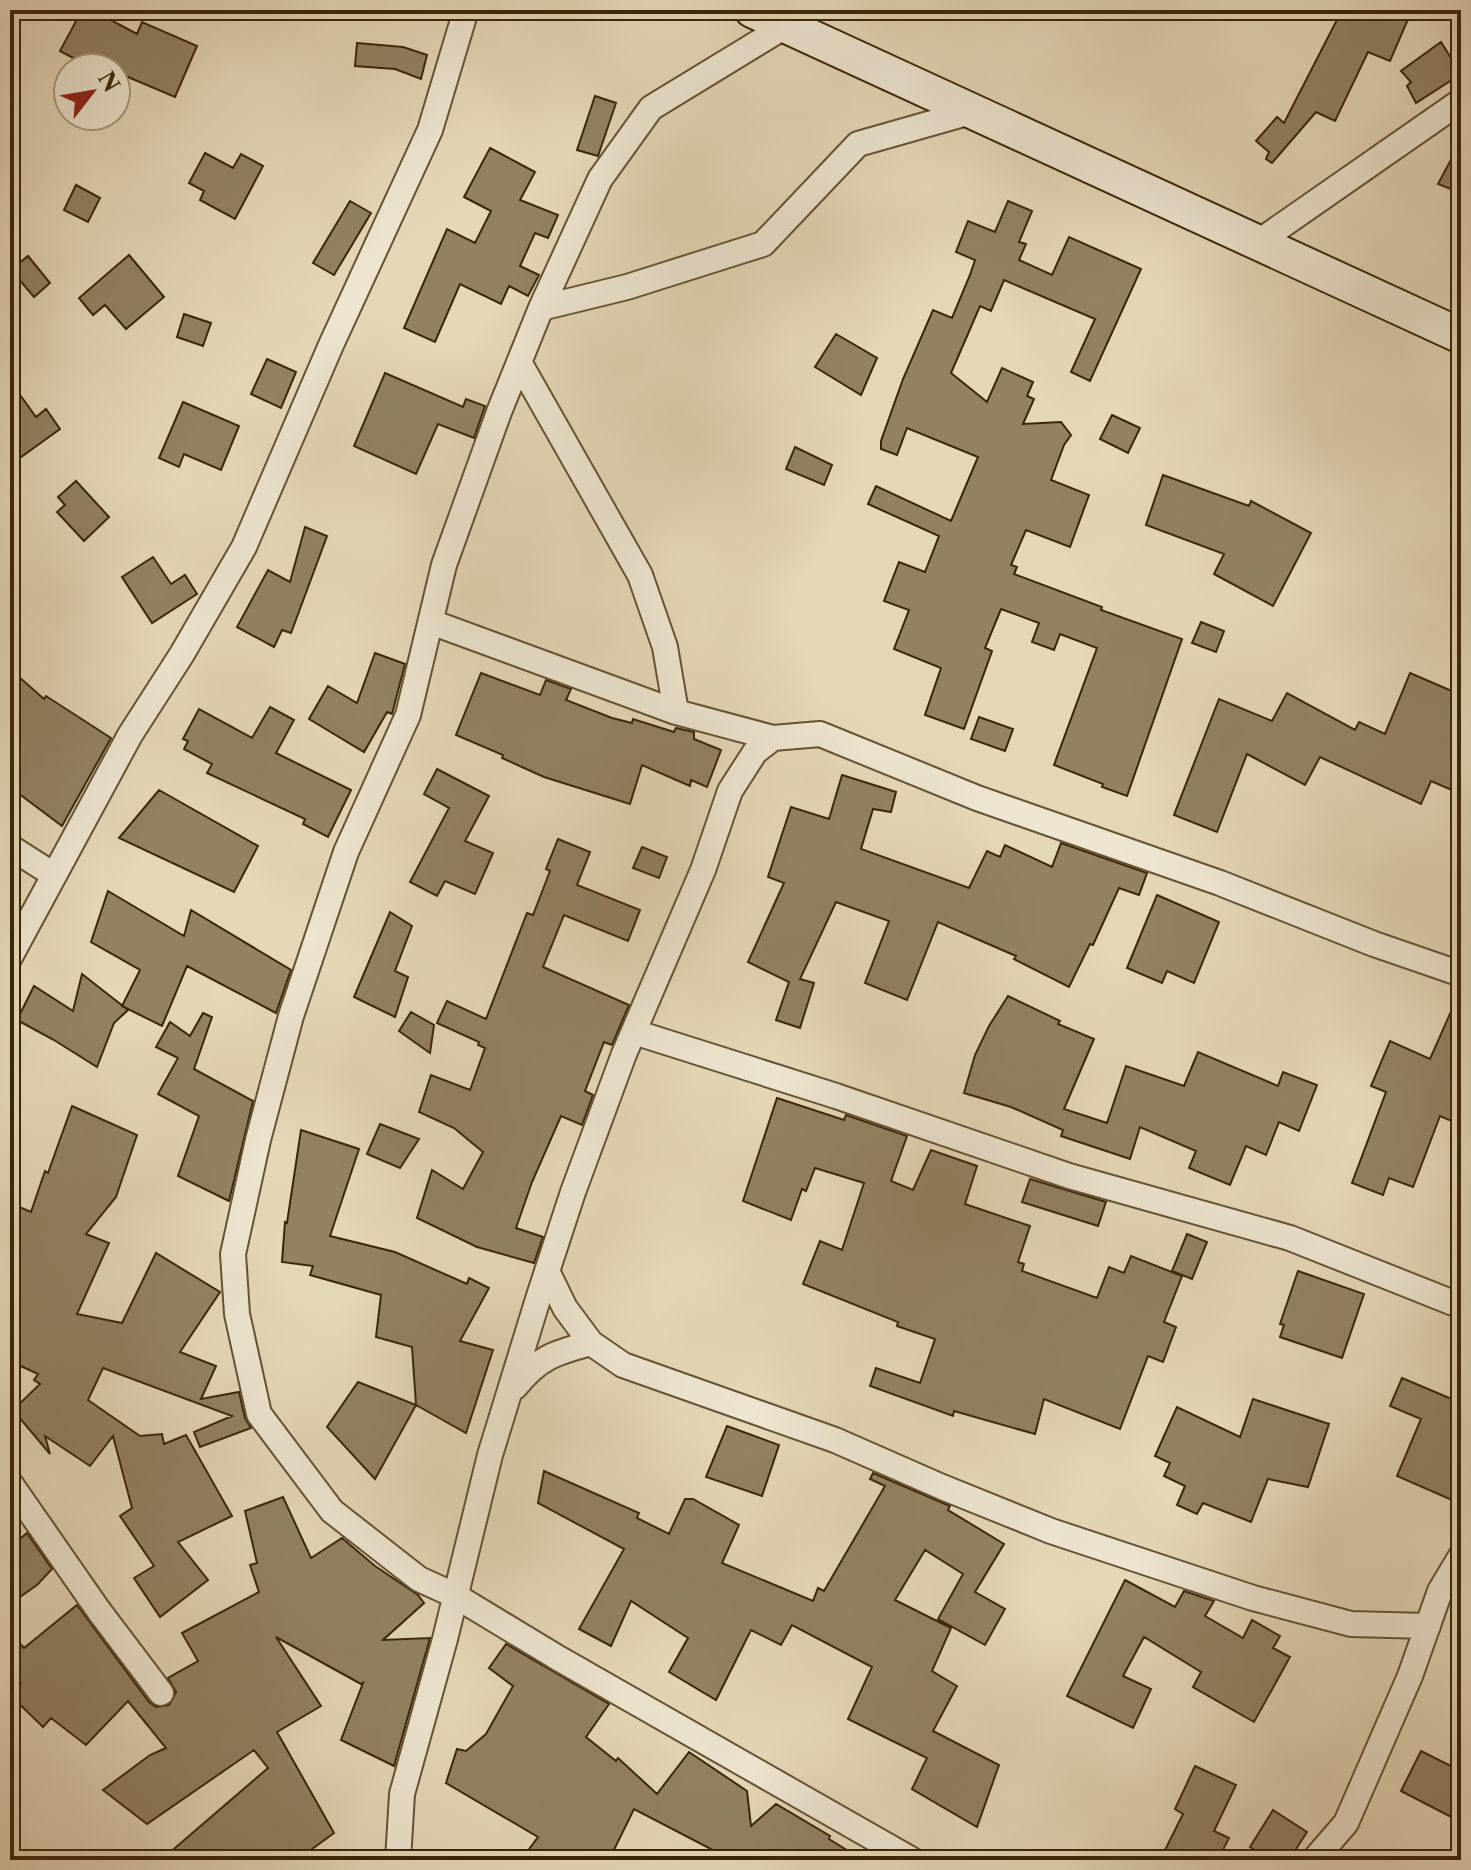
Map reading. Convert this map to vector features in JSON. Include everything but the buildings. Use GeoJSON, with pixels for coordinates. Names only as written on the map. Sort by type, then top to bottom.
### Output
{"type":"FeatureCollection","features":[{"type":"Feature","properties":{"kind":"main road"},"geometry":{"type":"LineString","coordinates":[[752,10],[1461,336]]}},
{"type":"Feature","properties":{"kind":"street"},"geometry":{"type":"LineString","coordinates":[[10,957],[130,735],[182,654],[244,547],[331,345],[430,130],[466,10]]}},
{"type":"Feature","properties":{"kind":"street"},"geometry":{"type":"LineString","coordinates":[[787,25],[651,108],[600,179],[541,308],[444,565],[408,715],[346,852],[291,1016],[258,1140],[233,1254],[237,1314],[259,1414],[332,1511],[419,1579],[454,1595],[558,1658],[912,1860]]}},
{"type":"Feature","properties":{"kind":"street"},"geometry":{"type":"LineString","coordinates":[[1257,243],[1461,101]]}},
{"type":"Feature","properties":{"kind":"street"},"geometry":{"type":"LineString","coordinates":[[541,308],[627,287],[763,244],[858,144],[974,111]]}},
{"type":"Feature","properties":{"kind":"street"},"geometry":{"type":"LineString","coordinates":[[519,362],[640,575],[665,647],[676,712]]}},
{"type":"Feature","properties":{"kind":"street"},"geometry":{"type":"LineString","coordinates":[[431,622],[676,712],[773,738],[820,734],[977,798],[1220,883],[1374,944],[1461,974]]}},
{"type":"Feature","properties":{"kind":"street"},"geometry":{"type":"LineString","coordinates":[[398,1860],[402,1794],[445,1639],[454,1595],[508,1395],[578,1178],[634,1032],[703,870],[730,791],[755,752],[773,738]]}},
{"type":"Feature","properties":{"kind":"street"},"geometry":{"type":"LineString","coordinates":[[10,847],[54,875]]}},
{"type":"Feature","properties":{"kind":"street"},"geometry":{"type":"LineString","coordinates":[[634,1032],[836,1096],[1069,1176],[1290,1238],[1461,1306]]}},
{"type":"Feature","properties":{"kind":"street"},"geometry":{"type":"LineString","coordinates":[[547,1271],[565,1308],[591,1343],[623,1365],[835,1440],[1051,1531],[1253,1598],[1351,1624],[1428,1626]]}},
{"type":"Feature","properties":{"kind":"street"},"geometry":{"type":"LineString","coordinates":[[508,1395],[531,1367],[561,1351],[591,1343]]}},
{"type":"Feature","properties":{"kind":"street"},"geometry":{"type":"LineString","coordinates":[[10,1483],[99,1611],[161,1693]]}},
{"type":"Feature","properties":{"kind":"street"},"geometry":{"type":"LineString","coordinates":[[1314,1860],[1346,1823],[1404,1691],[1440,1591],[1461,1556]]}}]}
